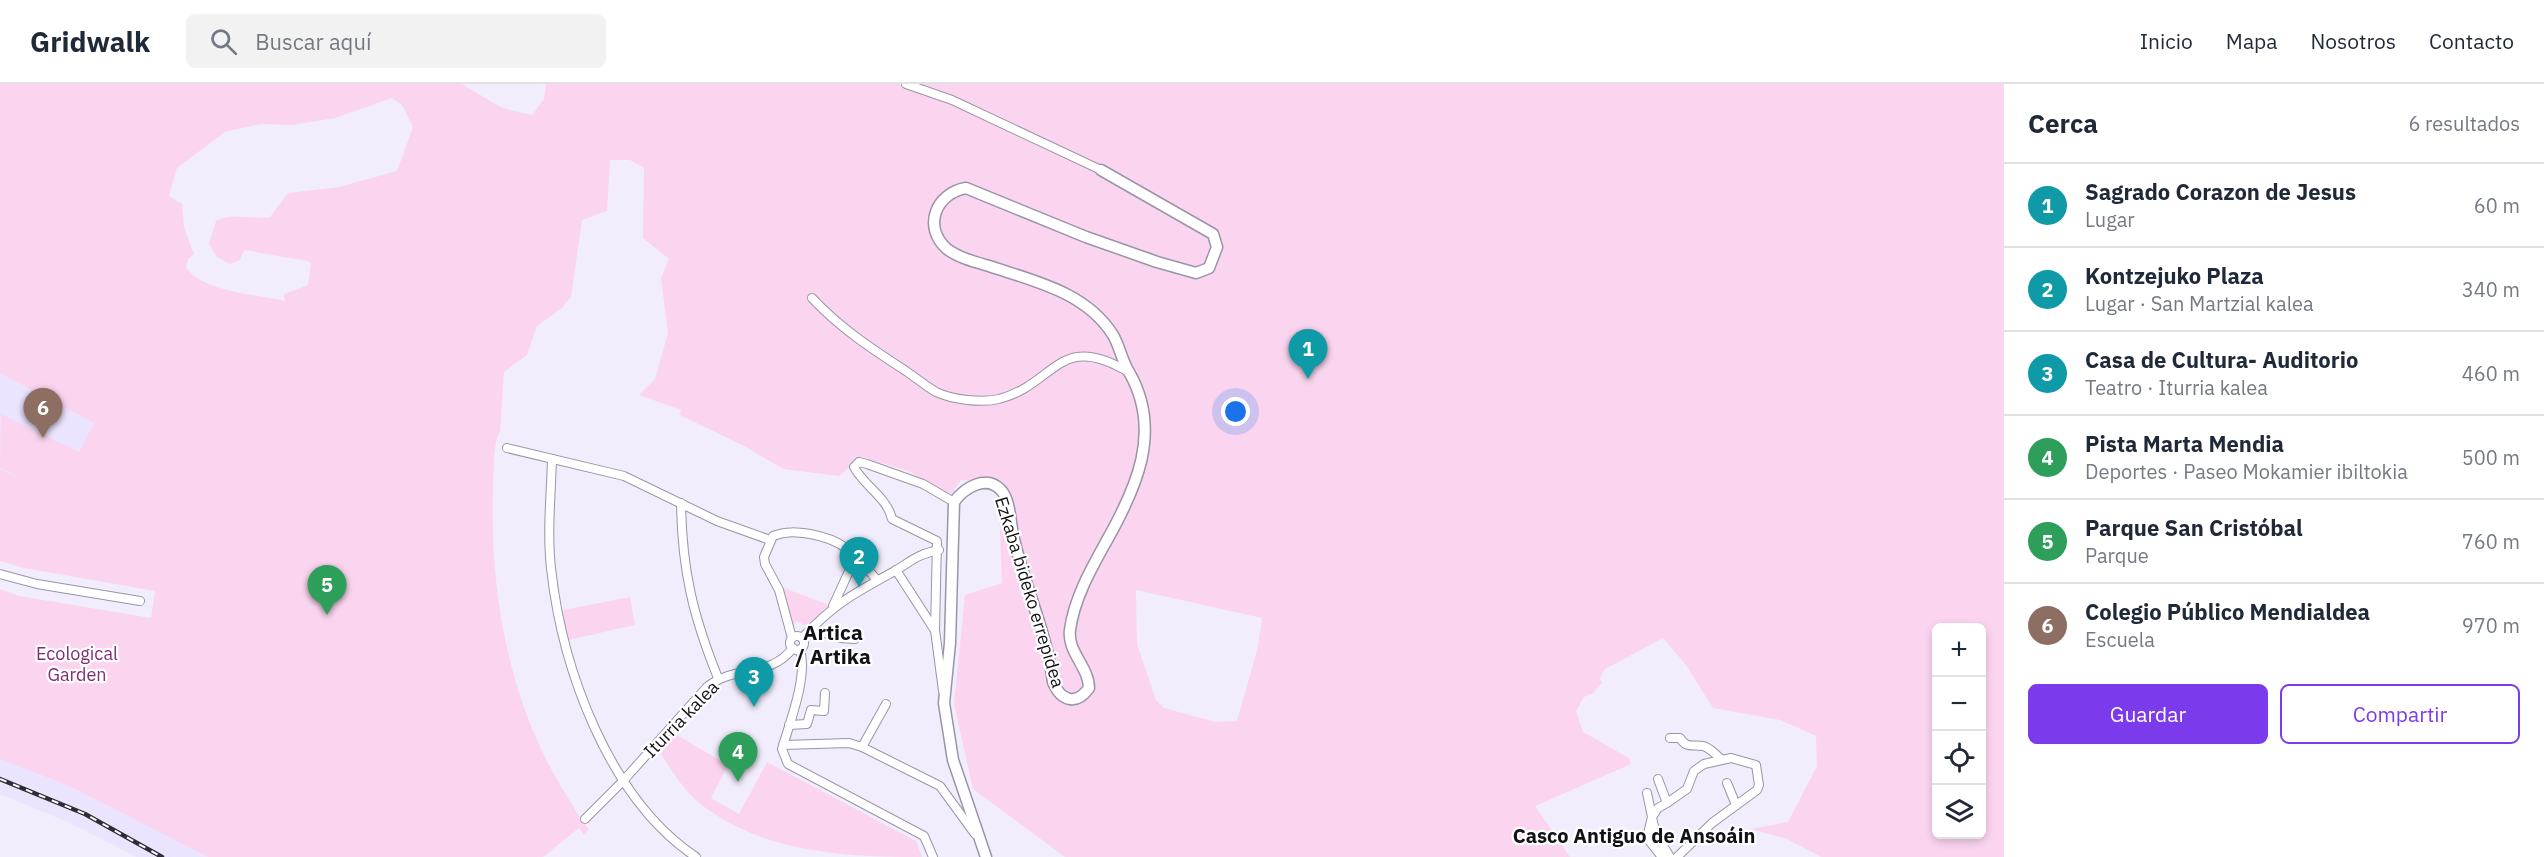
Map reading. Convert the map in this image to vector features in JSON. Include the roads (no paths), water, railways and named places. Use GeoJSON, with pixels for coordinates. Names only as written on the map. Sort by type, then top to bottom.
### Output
{"type":"FeatureCollection","features":[{"type":"Feature","properties":{"kind":"street"},"geometry":{"type":"LineString","coordinates":[[906,84],[952,100],[1101,170]]}},
{"type":"Feature","properties":{"kind":"street","name":"Ezkaba bideko errepidea"},"geometry":{"type":"LineString","coordinates":[[954,502],[969,487],[991,484],[1000,490],[1007,501],[1015,545],[1053,682],[1063,698],[1070,701],[1078,699],[1089,688],[1089,677],[1070,641],[1072,619],[1087,577],[1124,511],[1141,471],[1143,412],[1136,385],[1113,336],[1090,308],[1054,288],[967,259],[947,248],[937,235],[934,221],[938,207],[946,195],[966,188],[1086,237],[1157,262],[1196,273],[1209,268],[1215,258],[1217,247],[1214,234],[1101,170]]}},
{"type":"Feature","properties":{"kind":"street"},"geometry":{"type":"LineString","coordinates":[[812,298],[864,344],[938,393],[967,400],[999,399],[1024,387],[1063,362],[1078,357],[1100,357],[1128,371]]}},
{"type":"Feature","properties":{"kind":"street"},"geometry":{"type":"LineString","coordinates":[[507,448],[624,476],[717,521],[770,540]]}},
{"type":"Feature","properties":{"kind":"street"},"geometry":{"type":"LineString","coordinates":[[552,459],[549,539],[551,567],[562,634],[593,721],[623,781],[650,817],[696,857]]}},
{"type":"Feature","properties":{"kind":"street"},"geometry":{"type":"LineString","coordinates":[[944,695],[950,643],[954,502],[923,484],[859,462],[854,467],[884,503],[892,519],[937,541],[939,550],[935,630],[944,695],[953,760],[977,837],[986,857]]}},
{"type":"Feature","properties":{"kind":"street"},"geometry":{"type":"LineString","coordinates":[[681,503],[682,549],[690,598],[718,678]]}},
{"type":"Feature","properties":{"kind":"street"},"geometry":{"type":"LineString","coordinates":[[877,580],[847,546],[828,537],[783,532],[770,540],[765,564],[779,590],[792,638],[790,644],[802,657],[798,696],[783,745],[783,756],[788,764],[924,836],[933,857]]}},
{"type":"Feature","properties":{"kind":"street"},"geometry":{"type":"LineString","coordinates":[[792,638],[802,638],[832,607],[896,570],[918,554],[939,550]]}},
{"type":"Feature","properties":{"kind":"street"},"geometry":{"type":"LineString","coordinates":[[832,607],[856,556]]}},
{"type":"Feature","properties":{"kind":"street"},"geometry":{"type":"LineString","coordinates":[[896,570],[935,630]]}},
{"type":"Feature","properties":{"kind":"street"},"geometry":{"type":"LineString","coordinates":[[0,574],[37,584],[140,601]]}},
{"type":"Feature","properties":{"kind":"street"},"geometry":{"type":"LineString","coordinates":[[811,629],[841,638],[855,639]]}},
{"type":"Feature","properties":{"kind":"street"},"geometry":{"type":"LineString","coordinates":[[796,649],[804,645],[802,638]]}},
{"type":"Feature","properties":{"kind":"street","name":"Iturria kalea"},"geometry":{"type":"LineString","coordinates":[[585,819],[623,781],[700,694],[718,678],[768,668],[796,649]]}},
{"type":"Feature","properties":{"kind":"street"},"geometry":{"type":"LineString","coordinates":[[789,725],[807,724],[811,710],[824,711],[825,693]]}},
{"type":"Feature","properties":{"kind":"street"},"geometry":{"type":"LineString","coordinates":[[862,747],[886,704]]}},
{"type":"Feature","properties":{"kind":"street"},"geometry":{"type":"LineString","coordinates":[[1670,738],[1680,738],[1684,744],[1691,747],[1704,746],[1720,758]]}},
{"type":"Feature","properties":{"kind":"street"},"geometry":{"type":"LineString","coordinates":[[783,745],[849,743],[862,747],[940,786],[977,837]]}},
{"type":"Feature","properties":{"kind":"street"},"geometry":{"type":"LineString","coordinates":[[1662,857],[1647,838],[1652,817],[1658,808],[1687,789],[1694,771],[1720,758],[1739,759],[1756,765],[1759,785],[1757,790],[1712,823],[1677,857]]}},
{"type":"Feature","properties":{"kind":"street"},"geometry":{"type":"LineString","coordinates":[[1658,779],[1667,803]]}},
{"type":"Feature","properties":{"kind":"street"},"geometry":{"type":"LineString","coordinates":[[1727,783],[1736,804]]}},
{"type":"Feature","properties":{"kind":"street"},"geometry":{"type":"LineString","coordinates":[[1647,793],[1657,837],[1670,857]]}},
{"type":"Feature","properties":{"kind":"railway"},"geometry":{"type":"LineString","coordinates":[[0,779],[85,814],[162,857]]}},
{"type":"Feature","properties":{"kind":"place","name":"Sagrado Corazon de Jesus"},"geometry":{"type":"Point","coordinates":[1308,379]}},
{"type":"Feature","properties":{"kind":"place","name":"Colegio Público Mendialdea"},"geometry":{"type":"Point","coordinates":[43,438]}},
{"type":"Feature","properties":{"kind":"place","name":"Kontzejuko Plaza"},"geometry":{"type":"Point","coordinates":[859,587]}},
{"type":"Feature","properties":{"kind":"place","name":"Parque San Cristóbal"},"geometry":{"type":"Point","coordinates":[327,615]}},
{"type":"Feature","properties":{"kind":"place","name":"Casa de Cultura- Auditorio"},"geometry":{"type":"Point","coordinates":[754,707]}},
{"type":"Feature","properties":{"kind":"place","name":"Pista Marta Mendia"},"geometry":{"type":"Point","coordinates":[738,782]}},
{"type":"Feature","properties":{"kind":"district","name":"Artica / Artika"},"geometry":{"type":"Point","coordinates":[833,644]}},
{"type":"Feature","properties":{"kind":"district","name":"Casco Antiguo de Ansoáin"},"geometry":{"type":"Point","coordinates":[1634,835]}},
{"type":"Feature","properties":{"kind":"park label","name":"Ecological Garden"},"geometry":{"type":"Point","coordinates":[77,663]}}]}
